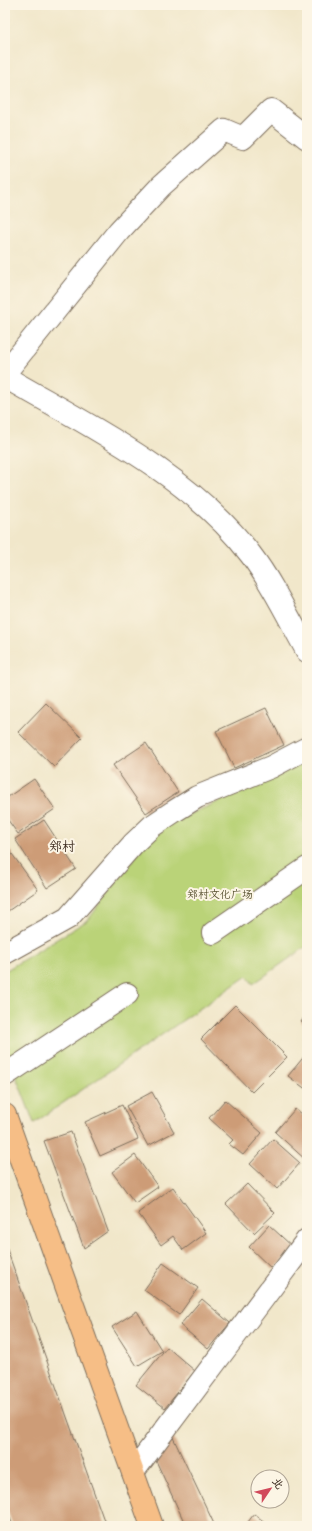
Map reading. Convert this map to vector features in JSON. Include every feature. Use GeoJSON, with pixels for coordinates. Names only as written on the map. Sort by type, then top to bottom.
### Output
{"type":"FeatureCollection","features":[{"type":"Feature","properties":{"kind":"main road"},"geometry":{"type":"LineString","coordinates":[[5,1115],[152,1526]]}},
{"type":"Feature","properties":{"kind":"street"},"geometry":{"type":"LineString","coordinates":[[5,373],[119,231],[161,186],[224,130],[243,138],[272,110],[307,138]]}},
{"type":"Feature","properties":{"kind":"street"},"geometry":{"type":"LineString","coordinates":[[5,377],[143,460],[170,478],[216,517],[251,555],[269,581],[307,651]]}},
{"type":"Feature","properties":{"kind":"street"},"geometry":{"type":"LineString","coordinates":[[5,953],[68,918],[134,843],[152,826],[197,797],[271,767],[307,748]]}},
{"type":"Feature","properties":{"kind":"street"},"geometry":{"type":"LineString","coordinates":[[213,933],[307,868]]}},
{"type":"Feature","properties":{"kind":"street"},"geometry":{"type":"LineString","coordinates":[[5,1075],[127,994]]}},
{"type":"Feature","properties":{"kind":"street"},"geometry":{"type":"LineString","coordinates":[[133,1472],[307,1240]]}},
{"type":"Feature","properties":{"kind":"green space","name":"郑村文化广场"},"geometry":{"type":"Polygon","coordinates":[[[307,759],[307,946],[253,984],[247,976],[34,1123],[5,1048],[5,971],[88,920],[141,849],[169,823],[276,777],[307,759]]]}},
{"type":"Feature","properties":{"kind":"building"},"geometry":{"type":"Polygon","coordinates":[[[46,703],[82,738],[54,767],[18,732],[46,703]]]}},
{"type":"Feature","properties":{"kind":"building"},"geometry":{"type":"Polygon","coordinates":[[[266,708],[284,745],[234,768],[216,731],[266,708]]]}},
{"type":"Feature","properties":{"kind":"building"},"geometry":{"type":"Polygon","coordinates":[[[146,743],[178,792],[146,813],[113,765],[146,743]]]}},
{"type":"Feature","properties":{"kind":"building"},"geometry":{"type":"Polygon","coordinates":[[[34,779],[55,809],[18,834],[5,816],[5,799],[34,779]]]}},
{"type":"Feature","properties":{"kind":"building"},"geometry":{"type":"Polygon","coordinates":[[[44,820],[76,869],[47,888],[15,839],[44,820]]]}},
{"type":"Feature","properties":{"kind":"building"},"geometry":{"type":"Polygon","coordinates":[[[7,847],[38,890],[5,913],[5,849],[7,847]]]}},
{"type":"Feature","properties":{"kind":"building"},"geometry":{"type":"Polygon","coordinates":[[[235,1005],[287,1057],[252,1092],[201,1039],[235,1005]]]}},
{"type":"Feature","properties":{"kind":"building"},"geometry":{"type":"Polygon","coordinates":[[[307,1013],[307,1026],[301,1022],[307,1013]]]}},
{"type":"Feature","properties":{"kind":"building"},"geometry":{"type":"Polygon","coordinates":[[[307,1053],[307,1090],[288,1076],[307,1053]]]}},
{"type":"Feature","properties":{"kind":"building"},"geometry":{"type":"Polygon","coordinates":[[[152,1092],[174,1132],[148,1146],[126,1106],[152,1092]]]}},
{"type":"Feature","properties":{"kind":"building"},"geometry":{"type":"Polygon","coordinates":[[[225,1100],[262,1133],[243,1155],[229,1144],[233,1140],[209,1118],[225,1100]]]}},
{"type":"Feature","properties":{"kind":"building"},"geometry":{"type":"Polygon","coordinates":[[[122,1105],[138,1139],[100,1156],[85,1122],[122,1105]]]}},
{"type":"Feature","properties":{"kind":"building"},"geometry":{"type":"Polygon","coordinates":[[[295,1109],[307,1119],[307,1161],[275,1132],[295,1109]]]}},
{"type":"Feature","properties":{"kind":"building"},"geometry":{"type":"Polygon","coordinates":[[[71,1132],[108,1231],[84,1248],[44,1141],[71,1132]]]}},
{"type":"Feature","properties":{"kind":"building"},"geometry":{"type":"Polygon","coordinates":[[[273,1139],[300,1163],[277,1189],[250,1164],[273,1139]]]}},
{"type":"Feature","properties":{"kind":"building"},"geometry":{"type":"Polygon","coordinates":[[[135,1155],[158,1187],[135,1203],[112,1172],[135,1155]]]}},
{"type":"Feature","properties":{"kind":"building"},"geometry":{"type":"Polygon","coordinates":[[[247,1184],[275,1213],[254,1233],[226,1204],[247,1184]]]}},
{"type":"Feature","properties":{"kind":"building"},"geometry":{"type":"Polygon","coordinates":[[[173,1187],[206,1233],[183,1250],[173,1236],[161,1245],[138,1213],[173,1187]]]}},
{"type":"Feature","properties":{"kind":"building"},"geometry":{"type":"Polygon","coordinates":[[[269,1225],[294,1248],[273,1270],[249,1247],[269,1225]]]}},
{"type":"Feature","properties":{"kind":"building"},"geometry":{"type":"Polygon","coordinates":[[[5,1244],[106,1526],[13,1526],[5,1505],[5,1244]]]}},
{"type":"Feature","properties":{"kind":"building"},"geometry":{"type":"Polygon","coordinates":[[[163,1263],[198,1288],[179,1315],[144,1290],[163,1263]]]}},
{"type":"Feature","properties":{"kind":"building"},"geometry":{"type":"Polygon","coordinates":[[[202,1299],[230,1323],[208,1349],[180,1325],[202,1299]]]}},
{"type":"Feature","properties":{"kind":"building"},"geometry":{"type":"Polygon","coordinates":[[[137,1311],[162,1351],[137,1366],[112,1327],[137,1311]]]}},
{"type":"Feature","properties":{"kind":"building"},"geometry":{"type":"Polygon","coordinates":[[[167,1347],[195,1371],[165,1408],[136,1385],[167,1347]]]}},
{"type":"Feature","properties":{"kind":"building"},"geometry":{"type":"Polygon","coordinates":[[[170,1431],[215,1526],[186,1526],[152,1452],[170,1431]]]}},
{"type":"Feature","properties":{"kind":"building"},"geometry":{"type":"Polygon","coordinates":[[[254,1514],[270,1526],[245,1526],[254,1514]]]}},
{"type":"Feature","properties":{"kind":"district","name":"郑村"},"geometry":{"type":"Point","coordinates":[62,846]}}]}
